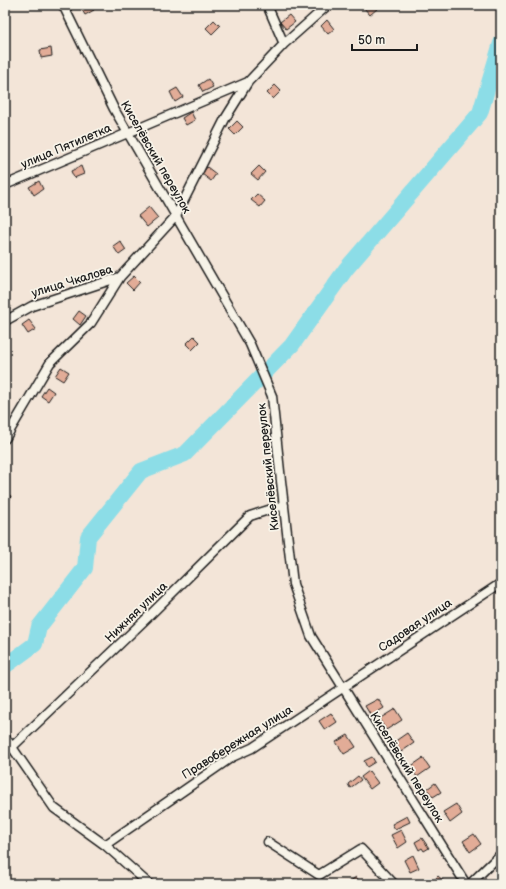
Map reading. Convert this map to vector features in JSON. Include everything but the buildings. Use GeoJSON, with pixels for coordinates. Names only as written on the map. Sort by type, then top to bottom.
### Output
{"type":"FeatureCollection","features":[{"type":"Feature","properties":{"kind":"street","name":"Киселёвский переулок"},"geometry":{"type":"LineString","coordinates":[[63,5],[114,109],[250,344],[272,396],[293,584],[311,636],[466,884]]}},
{"type":"Feature","properties":{"kind":"street"},"geometry":{"type":"LineString","coordinates":[[267,5],[284,44]]}},
{"type":"Feature","properties":{"kind":"street","name":"улица Пятилетка"},"geometry":{"type":"LineString","coordinates":[[120,277],[176,216],[224,119],[248,82],[284,44],[328,5]]}},
{"type":"Feature","properties":{"kind":"street","name":"улица Пятилетка"},"geometry":{"type":"LineString","coordinates":[[5,185],[248,82]]}},
{"type":"Feature","properties":{"kind":"street","name":"улица Чкалова"},"geometry":{"type":"LineString","coordinates":[[5,321],[32,306],[120,277]]}},
{"type":"Feature","properties":{"kind":"street","name":"улица Чкалова"},"geometry":{"type":"LineString","coordinates":[[5,439],[9,425],[50,363],[92,323],[120,277]]}},
{"type":"Feature","properties":{"kind":"street","name":"Нижняя улица"},"geometry":{"type":"LineString","coordinates":[[11,748],[148,617],[250,516],[284,505]]}},
{"type":"Feature","properties":{"kind":"street","name":"Садовая улица"},"geometry":{"type":"LineString","coordinates":[[343,688],[501,583]]}},
{"type":"Feature","properties":{"kind":"street","name":"Правобережная улица"},"geometry":{"type":"LineString","coordinates":[[105,845],[232,757],[252,748],[343,688]]}},
{"type":"Feature","properties":{"kind":"street"},"geometry":{"type":"LineString","coordinates":[[5,738],[54,808],[105,845],[149,884]]}},
{"type":"Feature","properties":{"kind":"street"},"geometry":{"type":"LineString","coordinates":[[268,842],[319,875],[361,849],[394,884]]}},
{"type":"Feature","properties":{"kind":"street"},"geometry":{"type":"LineString","coordinates":[[470,884],[501,854]]}},
{"type":"Feature","properties":{"kind":"waterway"},"geometry":{"type":"LineString","coordinates":[[5,666],[35,644],[39,627],[85,568],[88,537],[141,471],[185,454],[292,345],[346,269],[480,113],[501,43]]}}]}
